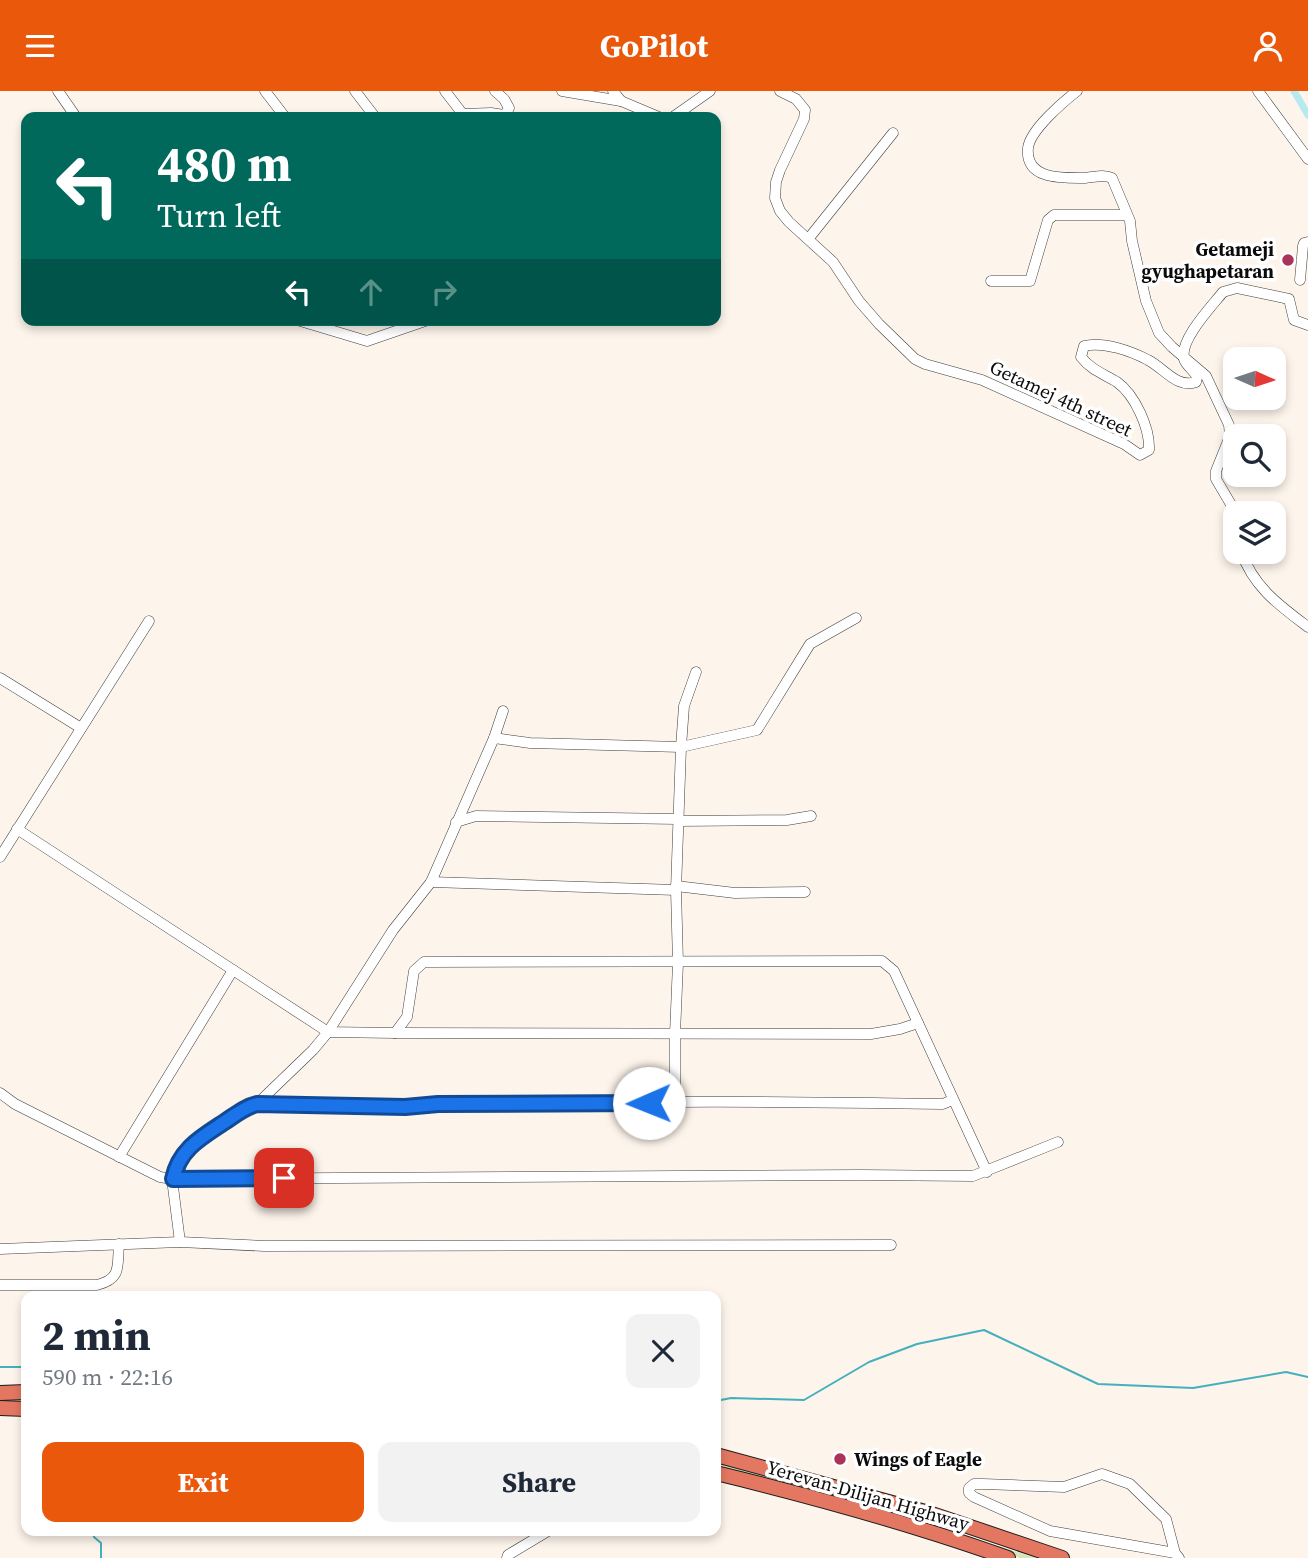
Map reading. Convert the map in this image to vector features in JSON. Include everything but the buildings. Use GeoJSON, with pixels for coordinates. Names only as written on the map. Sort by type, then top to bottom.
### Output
{"type":"FeatureCollection","features":[{"type":"Feature","properties":{"kind":"highway"},"geometry":{"type":"LineString","coordinates":[[0,1393],[21,1392]]}},
{"type":"Feature","properties":{"kind":"highway"},"geometry":{"type":"LineString","coordinates":[[0,1408],[21,1409]]}},
{"type":"Feature","properties":{"kind":"highway","name":"Yerevan-Dilijan Highway"},"geometry":{"type":"LineString","coordinates":[[721,1456],[802,1476],[929,1513],[1062,1558]]}},
{"type":"Feature","properties":{"kind":"highway","name":"Yerevan-Dilijan Highway"},"geometry":{"type":"LineString","coordinates":[[721,1474],[923,1528],[1008,1558]]}},
{"type":"Feature","properties":{"kind":"street"},"geometry":{"type":"LineString","coordinates":[[58,91],[73,112]]}},
{"type":"Feature","properties":{"kind":"street"},"geometry":{"type":"LineString","coordinates":[[265,91],[281,112]]}},
{"type":"Feature","properties":{"kind":"street"},"geometry":{"type":"LineString","coordinates":[[355,91],[371,112]]}},
{"type":"Feature","properties":{"kind":"street"},"geometry":{"type":"LineString","coordinates":[[445,91],[461,112]]}},
{"type":"Feature","properties":{"kind":"street"},"geometry":{"type":"LineString","coordinates":[[495,91],[507,103],[509,108],[506,112]]}},
{"type":"Feature","properties":{"kind":"street"},"geometry":{"type":"LineString","coordinates":[[562,91],[621,101],[647,112]]}},
{"type":"Feature","properties":{"kind":"street"},"geometry":{"type":"LineString","coordinates":[[613,91],[621,101]]}},
{"type":"Feature","properties":{"kind":"street"},"geometry":{"type":"LineString","coordinates":[[680,112],[710,91]]}},
{"type":"Feature","properties":{"kind":"street","name":"Getamej 4th street"},"geometry":{"type":"LineString","coordinates":[[780,91],[796,99],[805,110],[804,120],[776,182],[775,198],[780,211],[833,262],[859,301],[915,359],[933,368],[982,380],[1124,444],[1140,455],[1149,450],[1149,442],[1132,398],[1119,384],[1086,363],[1081,357],[1084,346],[1109,347],[1147,359],[1175,380],[1192,384],[1197,377],[1183,357]]}},
{"type":"Feature","properties":{"kind":"street"},"geometry":{"type":"LineString","coordinates":[[1077,91],[1036,130],[1029,142],[1027,157],[1032,168],[1045,175],[1112,178],[1127,215],[1146,301],[1159,333],[1206,376],[1229,425],[1230,436],[1216,471],[1216,479],[1229,501]]}},
{"type":"Feature","properties":{"kind":"street"},"geometry":{"type":"LineString","coordinates":[[1258,91],[1308,159]]}},
{"type":"Feature","properties":{"kind":"street"},"geometry":{"type":"LineString","coordinates":[[808,238],[893,133]]}},
{"type":"Feature","properties":{"kind":"street"},"geometry":{"type":"LineString","coordinates":[[991,281],[1030,281],[1048,220],[1054,215],[1127,215]]}},
{"type":"Feature","properties":{"kind":"street"},"geometry":{"type":"LineString","coordinates":[[1300,280],[1303,246],[1308,242]]}},
{"type":"Feature","properties":{"kind":"street"},"geometry":{"type":"LineString","coordinates":[[1183,357],[1188,340],[1199,321],[1228,289],[1237,288],[1289,299],[1294,320],[1308,325]]}},
{"type":"Feature","properties":{"kind":"street"},"geometry":{"type":"LineString","coordinates":[[317,326],[367,341],[411,326]]}},
{"type":"Feature","properties":{"kind":"street"},"geometry":{"type":"LineString","coordinates":[[1248,564],[1263,590],[1275,603],[1308,627]]}},
{"type":"Feature","properties":{"kind":"street"},"geometry":{"type":"LineString","coordinates":[[494,738],[530,743],[681,747],[757,730],[810,644],[856,618]]}},
{"type":"Feature","properties":{"kind":"street"},"geometry":{"type":"LineString","coordinates":[[0,857],[149,621]]}},
{"type":"Feature","properties":{"kind":"street"},"geometry":{"type":"LineString","coordinates":[[675,1102],[674,1034],[678,963],[676,888],[681,747],[684,706],[696,671]]}},
{"type":"Feature","properties":{"kind":"street"},"geometry":{"type":"LineString","coordinates":[[0,678],[81,728]]}},
{"type":"Feature","properties":{"kind":"street"},"geometry":{"type":"LineString","coordinates":[[180,1242],[173,1179],[180,1159],[194,1141],[239,1112],[257,1104],[328,1032],[393,930],[431,882],[494,738],[503,711]]}},
{"type":"Feature","properties":{"kind":"street"},"geometry":{"type":"LineString","coordinates":[[456,823],[476,816],[678,820],[787,820],[811,816]]}},
{"type":"Feature","properties":{"kind":"street"},"geometry":{"type":"LineString","coordinates":[[17,829],[328,1032],[871,1034],[918,1023]]}},
{"type":"Feature","properties":{"kind":"street"},"geometry":{"type":"LineString","coordinates":[[431,882],[805,893]]}},
{"type":"Feature","properties":{"kind":"street"},"geometry":{"type":"LineString","coordinates":[[395,1033],[407,1017],[414,971],[424,962],[882,961],[894,971],[987,1172]]}},
{"type":"Feature","properties":{"kind":"street"},"geometry":{"type":"LineString","coordinates":[[120,1157],[233,969]]}},
{"type":"Feature","properties":{"kind":"street"},"geometry":{"type":"LineString","coordinates":[[0,1093],[15,1104],[160,1177],[173,1179],[862,1175],[963,1178],[987,1172],[1058,1142]]}},
{"type":"Feature","properties":{"kind":"street"},"geometry":{"type":"LineString","coordinates":[[257,1104],[405,1107],[438,1104],[675,1102],[943,1104],[952,1100]]}},
{"type":"Feature","properties":{"kind":"street"},"geometry":{"type":"LineString","coordinates":[[0,1249],[180,1242],[264,1246],[891,1245]]}},
{"type":"Feature","properties":{"kind":"street"},"geometry":{"type":"LineString","coordinates":[[0,1285],[97,1285],[108,1282],[116,1273],[119,1244]]}},
{"type":"Feature","properties":{"kind":"street"},"geometry":{"type":"LineString","coordinates":[[1101,1474],[1130,1484],[1166,1519],[1177,1555],[1050,1531],[974,1497],[969,1493],[969,1488],[974,1484],[1064,1487],[1101,1474]]}},
{"type":"Feature","properties":{"kind":"street"},"geometry":{"type":"LineString","coordinates":[[507,1558],[540,1536]]}},
{"type":"Feature","properties":{"kind":"green space"},"geometry":{"type":"Polygon","coordinates":[[[721,1460],[820,1488],[1036,1558],[1020,1558],[721,1465],[721,1460]]]}},
{"type":"Feature","properties":{"kind":"waterway"},"geometry":{"type":"LineString","coordinates":[[1294,91],[1308,115]]}},
{"type":"Feature","properties":{"kind":"waterway"},"geometry":{"type":"LineString","coordinates":[[721,1400],[804,1400],[869,1362],[917,1344],[984,1330],[1098,1384],[1193,1388],[1286,1372],[1308,1377]]}},
{"type":"Feature","properties":{"kind":"waterway"},"geometry":{"type":"LineString","coordinates":[[0,1367],[21,1367]]}},
{"type":"Feature","properties":{"kind":"waterway"},"geometry":{"type":"LineString","coordinates":[[94,1536],[101,1543],[101,1558]]}},
{"type":"Feature","properties":{"kind":"place","name":"Getameji gyughapetaran"},"geometry":{"type":"Point","coordinates":[1288,260]}},
{"type":"Feature","properties":{"kind":"place","name":"Wings of Eagle"},"geometry":{"type":"Point","coordinates":[840,1459]}},
{"type":"Feature","properties":{"kind":"route"},"geometry":{"type":"LineString","coordinates":[[284,1178],[173,1179],[176,1166],[194,1141],[239,1112],[257,1104],[405,1107],[438,1104],[649,1103]]}}]}
